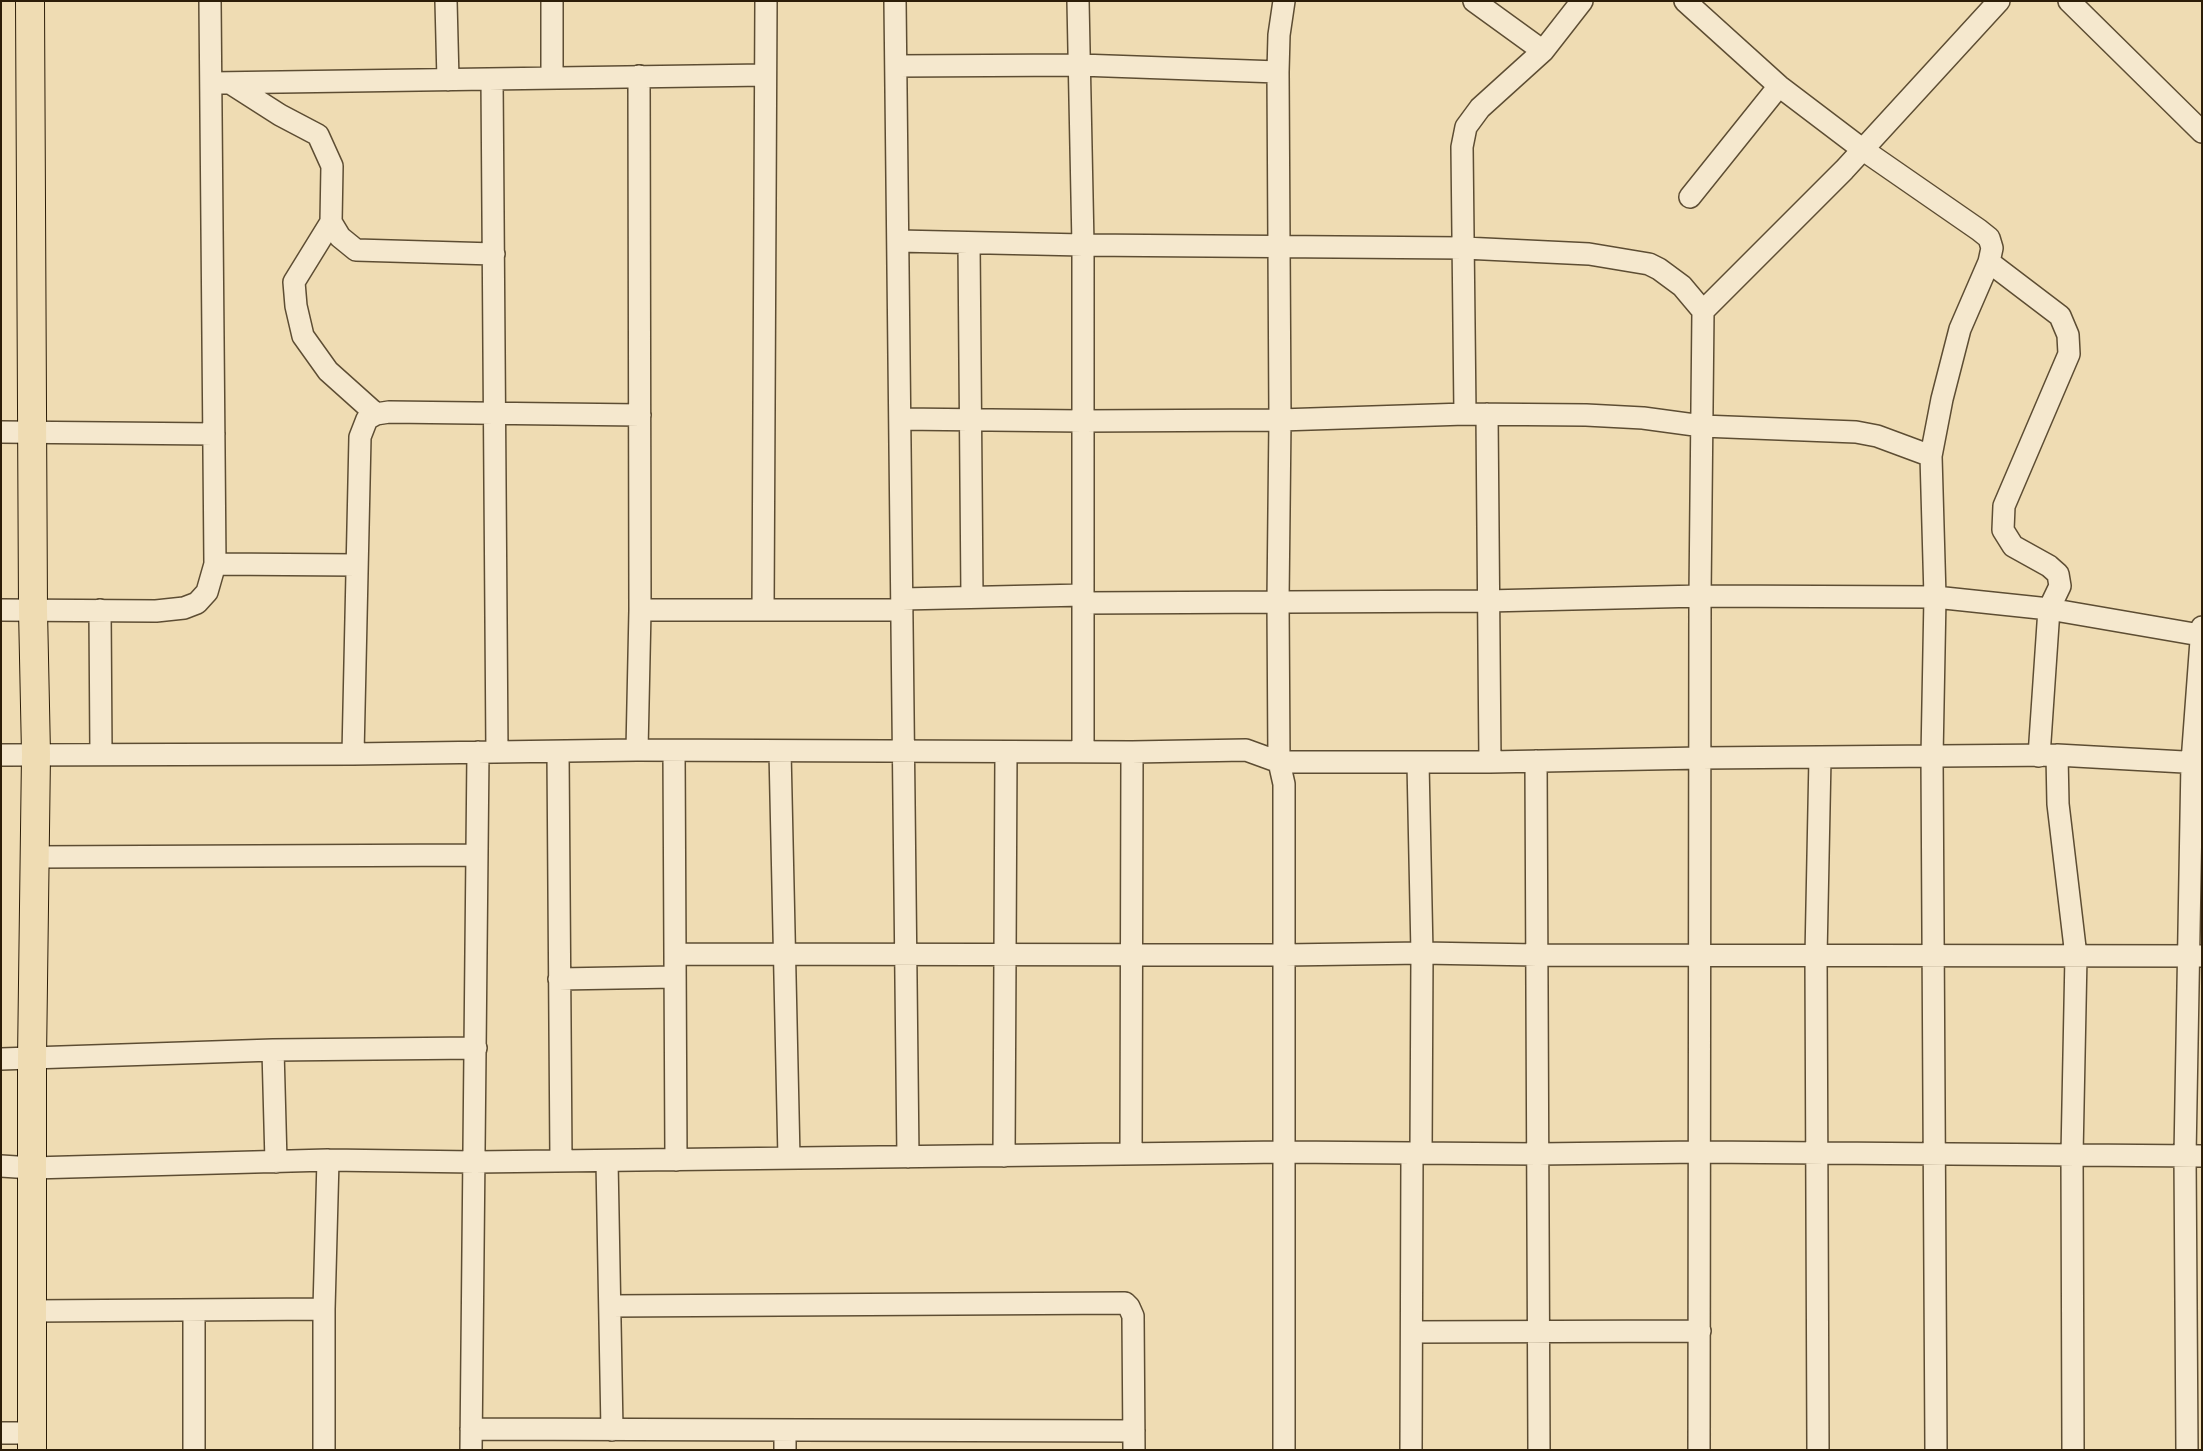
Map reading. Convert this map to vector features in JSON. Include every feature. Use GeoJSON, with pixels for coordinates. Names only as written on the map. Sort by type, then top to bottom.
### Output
{"type":"FeatureCollection","features":[{"type":"Feature","properties":{"kind":"highway"},"geometry":{"type":"LineString","coordinates":[[30,1],[33,610],[36,754],[32,1059],[32,1442]]}},
{"type":"Feature","properties":{"kind":"street"},"geometry":{"type":"LineString","coordinates":[[1,610],[156,611],[197,603],[207,592],[215,564],[214,434],[221,83],[210,1]]}},
{"type":"Feature","properties":{"kind":"street"},"geometry":{"type":"LineString","coordinates":[[446,1],[448,80]]}},
{"type":"Feature","properties":{"kind":"street"},"geometry":{"type":"LineString","coordinates":[[552,1],[552,78]]}},
{"type":"Feature","properties":{"kind":"street"},"geometry":{"type":"LineString","coordinates":[[763,610],[766,1]]}},
{"type":"Feature","properties":{"kind":"street"},"geometry":{"type":"LineString","coordinates":[[895,1],[908,1157]]}},
{"type":"Feature","properties":{"kind":"street"},"geometry":{"type":"LineString","coordinates":[[1078,1],[1083,245],[1083,752]]}},
{"type":"Feature","properties":{"kind":"street"},"geometry":{"type":"LineString","coordinates":[[1284,1],[1279,35],[1278,72],[1279,762],[1284,784],[1285,955],[1284,1450]]}},
{"type":"Feature","properties":{"kind":"street"},"geometry":{"type":"LineString","coordinates":[[1474,1],[1542,51]]}},
{"type":"Feature","properties":{"kind":"street"},"geometry":{"type":"LineString","coordinates":[[1465,414],[1462,147],[1466,127],[1480,108],[1542,51],[1582,1]]}},
{"type":"Feature","properties":{"kind":"street"},"geometry":{"type":"LineString","coordinates":[[1685,1],[1779,86],[1862,149],[1989,238],[1992,248],[1989,262],[1960,329],[1942,399],[1932,456],[1935,597],[1932,757],[1936,1450]]}},
{"type":"Feature","properties":{"kind":"street"},"geometry":{"type":"LineString","coordinates":[[1703,311],[1862,149],[1999,1]]}},
{"type":"Feature","properties":{"kind":"street"},"geometry":{"type":"LineString","coordinates":[[2069,1],[2202,132]]}},
{"type":"Feature","properties":{"kind":"street"},"geometry":{"type":"LineString","coordinates":[[896,66],[1080,66],[1278,72]]}},
{"type":"Feature","properties":{"kind":"street"},"geometry":{"type":"LineString","coordinates":[[221,83],[765,75]]}},
{"type":"Feature","properties":{"kind":"street"},"geometry":{"type":"LineString","coordinates":[[638,750],[640,610],[639,76]]}},
{"type":"Feature","properties":{"kind":"street"},"geometry":{"type":"LineString","coordinates":[[471,1450],[477,855],[488,752],[496,413],[492,79]]}},
{"type":"Feature","properties":{"kind":"street"},"geometry":{"type":"LineString","coordinates":[[221,83],[318,135],[332,166],[331,222],[294,282],[296,306],[303,336],[328,371],[376,414]]}},
{"type":"Feature","properties":{"kind":"street"},"geometry":{"type":"LineString","coordinates":[[1690,197],[1779,86]]}},
{"type":"Feature","properties":{"kind":"street"},"geometry":{"type":"LineString","coordinates":[[331,222],[340,236],[356,250],[494,254]]}},
{"type":"Feature","properties":{"kind":"street"},"geometry":{"type":"LineString","coordinates":[[898,241],[1083,245],[1464,248],[1589,254],[1648,264],[1682,286],[1703,311],[1700,596],[1700,1450]]}},
{"type":"Feature","properties":{"kind":"street"},"geometry":{"type":"LineString","coordinates":[[969,243],[972,597]]}},
{"type":"Feature","properties":{"kind":"street"},"geometry":{"type":"LineString","coordinates":[[1989,262],[2060,316],[2068,335],[2069,354],[2004,506],[2003,530],[2013,546],[2049,566],[2058,574],[2060,586],[2049,609],[2048,756],[2058,804],[2076,956],[2072,1155],[2073,1450]]}},
{"type":"Feature","properties":{"kind":"street"},"geometry":{"type":"LineString","coordinates":[[353,754],[360,437],[367,419],[376,414],[389,412],[640,415]]}},
{"type":"Feature","properties":{"kind":"street"},"geometry":{"type":"LineString","coordinates":[[900,419],[970,421],[1280,420],[1465,414],[1586,415],[1643,418],[1702,426],[1856,432],[1877,436],[1932,456]]}},
{"type":"Feature","properties":{"kind":"street"},"geometry":{"type":"LineString","coordinates":[[1487,414],[1490,762]]}},
{"type":"Feature","properties":{"kind":"street"},"geometry":{"type":"LineString","coordinates":[[1,432],[214,434]]}},
{"type":"Feature","properties":{"kind":"street"},"geometry":{"type":"LineString","coordinates":[[215,564],[357,565]]}},
{"type":"Feature","properties":{"kind":"street"},"geometry":{"type":"LineString","coordinates":[[640,610],[763,610],[902,604],[972,597],[1278,601],[1488,601],[1700,596],[1935,597],[2049,609],[2201,631],[2197,762],[2195,956],[2195,1398],[2187,1450]]}},
{"type":"Feature","properties":{"kind":"street"},"geometry":{"type":"LineString","coordinates":[[100,610],[101,754]]}},
{"type":"Feature","properties":{"kind":"street"},"geometry":{"type":"LineString","coordinates":[[1,755],[353,754],[638,750],[1132,752],[1246,750],[1279,762],[1418,763],[1701,758],[2048,756],[2197,762]]}},
{"type":"Feature","properties":{"kind":"street"},"geometry":{"type":"LineString","coordinates":[[674,751],[676,1160]]}},
{"type":"Feature","properties":{"kind":"street"},"geometry":{"type":"LineString","coordinates":[[780,751],[789,1158]]}},
{"type":"Feature","properties":{"kind":"street"},"geometry":{"type":"LineString","coordinates":[[558,752],[561,1161]]}},
{"type":"Feature","properties":{"kind":"street"},"geometry":{"type":"LineString","coordinates":[[1004,1156],[1006,752]]}},
{"type":"Feature","properties":{"kind":"street"},"geometry":{"type":"LineString","coordinates":[[1131,1154],[1132,752]]}},
{"type":"Feature","properties":{"kind":"street"},"geometry":{"type":"LineString","coordinates":[[1818,1450],[1816,956],[1820,758]]}},
{"type":"Feature","properties":{"kind":"street"},"geometry":{"type":"LineString","coordinates":[[1536,761],[1539,1450]]}},
{"type":"Feature","properties":{"kind":"street"},"geometry":{"type":"LineString","coordinates":[[1411,1450],[1412,1332],[1422,953],[1418,763]]}},
{"type":"Feature","properties":{"kind":"street"},"geometry":{"type":"LineString","coordinates":[[35,857],[477,855]]}},
{"type":"Feature","properties":{"kind":"street"},"geometry":{"type":"LineString","coordinates":[[675,954],[1285,955],[1422,953],[1701,956],[2195,956]]}},
{"type":"Feature","properties":{"kind":"street"},"geometry":{"type":"LineString","coordinates":[[560,979],[675,977]]}},
{"type":"Feature","properties":{"kind":"street"},"geometry":{"type":"LineString","coordinates":[[1,1059],[273,1050],[476,1048]]}},
{"type":"Feature","properties":{"kind":"street"},"geometry":{"type":"LineString","coordinates":[[273,1050],[276,1162]]}},
{"type":"Feature","properties":{"kind":"street"},"geometry":{"type":"LineString","coordinates":[[1,1166],[32,1168],[328,1160],[607,1161],[1284,1152],[1538,1154],[1700,1152],[2194,1156]]}},
{"type":"Feature","properties":{"kind":"street"},"geometry":{"type":"LineString","coordinates":[[324,1450],[324,1309],[328,1160]]}},
{"type":"Feature","properties":{"kind":"street"},"geometry":{"type":"LineString","coordinates":[[607,1161],[612,1430]]}},
{"type":"Feature","properties":{"kind":"street"},"geometry":{"type":"LineString","coordinates":[[471,1429],[612,1430],[785,1440],[1134,1440],[1133,1316],[1125,1303],[610,1306]]}},
{"type":"Feature","properties":{"kind":"street"},"geometry":{"type":"LineString","coordinates":[[32,1311],[324,1309]]}},
{"type":"Feature","properties":{"kind":"street"},"geometry":{"type":"LineString","coordinates":[[194,1311],[194,1450]]}},
{"type":"Feature","properties":{"kind":"street"},"geometry":{"type":"LineString","coordinates":[[1412,1332],[1700,1331]]}},
{"type":"Feature","properties":{"kind":"street"},"geometry":{"type":"LineString","coordinates":[[1,1433],[32,1442]]}}]}
